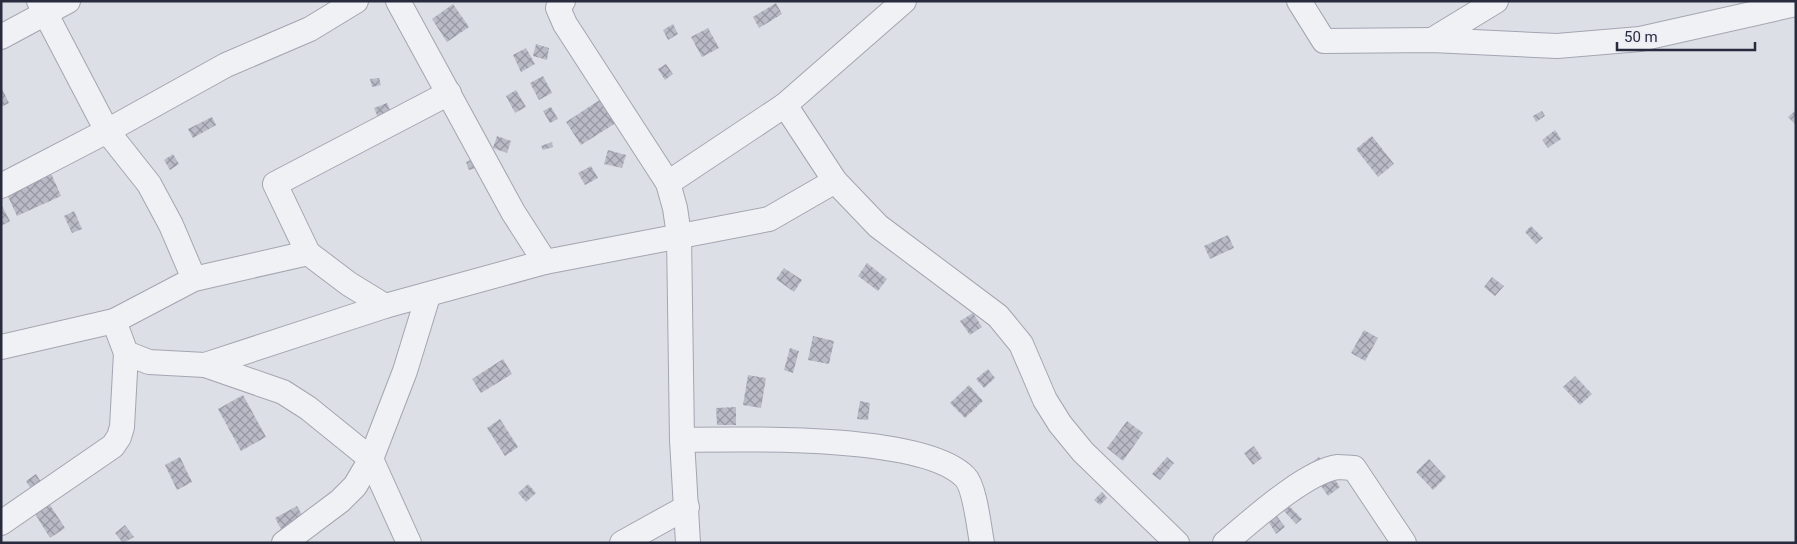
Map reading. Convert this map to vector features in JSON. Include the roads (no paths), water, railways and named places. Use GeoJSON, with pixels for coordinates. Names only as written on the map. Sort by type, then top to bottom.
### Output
{"type":"FeatureCollection","features":[{"type":"Feature","properties":{"kind":"street"},"geometry":{"type":"LineString","coordinates":[[1,37],[42,7],[68,1]]}},
{"type":"Feature","properties":{"kind":"street"},"geometry":{"type":"LineString","coordinates":[[1,186],[226,66],[310,29],[356,1]]}},
{"type":"Feature","properties":{"kind":"street"},"geometry":{"type":"LineString","coordinates":[[398,1],[513,212],[545,262]]}},
{"type":"Feature","properties":{"kind":"street"},"geometry":{"type":"LineString","coordinates":[[563,1],[558,8],[565,24],[668,183],[675,208],[679,235],[682,440],[688,543]]}},
{"type":"Feature","properties":{"kind":"street"},"geometry":{"type":"LineString","coordinates":[[668,183],[785,105],[904,1]]}},
{"type":"Feature","properties":{"kind":"street"},"geometry":{"type":"LineString","coordinates":[[1299,1],[1324,41],[1432,40],[1557,46],[1640,39],[1796,4]]}},
{"type":"Feature","properties":{"kind":"street"},"geometry":{"type":"LineString","coordinates":[[1432,40],[1468,8],[1496,1]]}},
{"type":"Feature","properties":{"kind":"street"},"geometry":{"type":"LineString","coordinates":[[42,7],[107,131],[149,184],[171,225],[194,279]]}},
{"type":"Feature","properties":{"kind":"street"},"geometry":{"type":"LineString","coordinates":[[385,306],[349,284],[308,253],[275,184],[449,93]]}},
{"type":"Feature","properties":{"kind":"street"},"geometry":{"type":"LineString","coordinates":[[785,105],[834,181],[878,226],[998,316],[1021,344],[1045,400],[1060,424],[1084,452],[1177,543]]}},
{"type":"Feature","properties":{"kind":"street"},"geometry":{"type":"LineString","coordinates":[[205,364],[385,306],[428,296],[545,262],[769,219],[834,181]]}},
{"type":"Feature","properties":{"kind":"street"},"geometry":{"type":"LineString","coordinates":[[1,346],[114,321],[194,279],[308,253]]}},
{"type":"Feature","properties":{"kind":"street"},"geometry":{"type":"LineString","coordinates":[[284,543],[340,501],[355,486],[371,458],[405,371],[428,296]]}},
{"type":"Feature","properties":{"kind":"street"},"geometry":{"type":"LineString","coordinates":[[1,524],[116,442],[122,427],[126,353],[114,321]]}},
{"type":"Feature","properties":{"kind":"street"},"geometry":{"type":"LineString","coordinates":[[126,353],[149,362],[205,364],[283,392],[308,408],[371,458],[409,543]]}},
{"type":"Feature","properties":{"kind":"street"},"geometry":{"type":"LineString","coordinates":[[682,440],[787,439],[920,453],[946,464],[966,477],[972,494],[982,543]]}},
{"type":"Feature","properties":{"kind":"street"},"geometry":{"type":"LineString","coordinates":[[1225,543],[1265,509],[1295,488],[1337,467],[1354,468],[1404,543]]}},
{"type":"Feature","properties":{"kind":"street"},"geometry":{"type":"LineString","coordinates":[[622,543],[686,506]]}}]}
